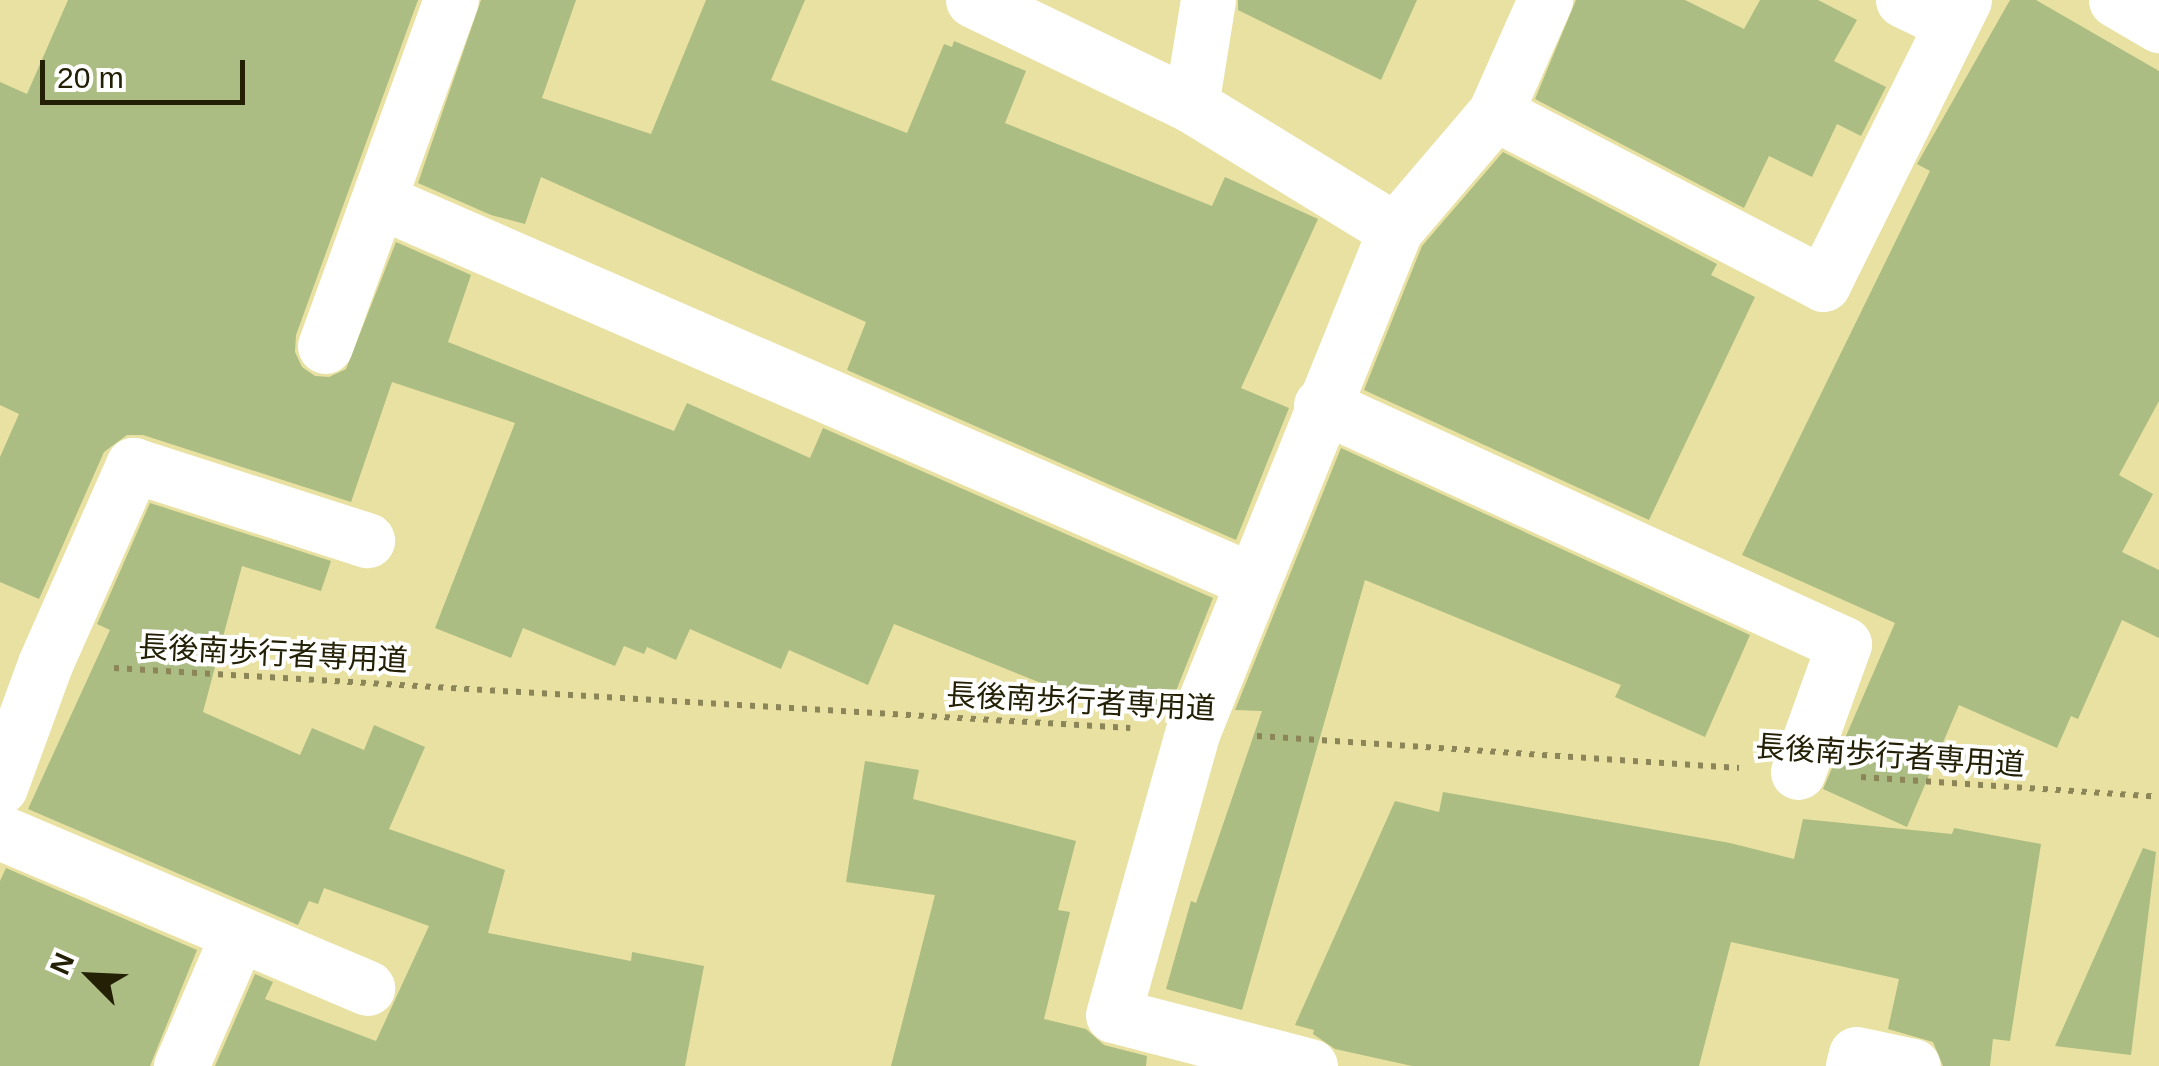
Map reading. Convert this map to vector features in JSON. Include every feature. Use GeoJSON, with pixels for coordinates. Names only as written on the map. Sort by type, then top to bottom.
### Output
{"type":"FeatureCollection","features":[{"type":"Feature","properties":{"kind":"street"},"geometry":{"type":"LineString","coordinates":[[324,346],[451,0]]}},
{"type":"Feature","properties":{"kind":"street"},"geometry":{"type":"LineString","coordinates":[[972,0],[1191,104],[1395,230]]}},
{"type":"Feature","properties":{"kind":"street"},"geometry":{"type":"LineString","coordinates":[[1191,104],[1208,0]]}},
{"type":"Feature","properties":{"kind":"street"},"geometry":{"type":"LineString","coordinates":[[1310,1066],[1113,1015],[1194,731],[1321,405],[1395,230],[1495,113],[1545,0]]}},
{"type":"Feature","properties":{"kind":"street"},"geometry":{"type":"LineString","coordinates":[[1495,113],[1823,284],[1958,12],[1903,0]]}},
{"type":"Feature","properties":{"kind":"street"},"geometry":{"type":"LineString","coordinates":[[2116,0],[2159,24]]}},
{"type":"Feature","properties":{"kind":"street"},"geometry":{"type":"LineString","coordinates":[[380,201],[1251,580]]}},
{"type":"Feature","properties":{"kind":"street"},"geometry":{"type":"LineString","coordinates":[[1321,405],[1844,644],[1798,772]]}},
{"type":"Feature","properties":{"kind":"street"},"geometry":{"type":"LineString","coordinates":[[0,787],[46,664],[133,465],[367,540]]}},
{"type":"Feature","properties":{"kind":"street"},"geometry":{"type":"LineString","coordinates":[[0,832],[368,988]]}},
{"type":"Feature","properties":{"kind":"street"},"geometry":{"type":"LineString","coordinates":[[181,1066],[238,934]]}},
{"type":"Feature","properties":{"kind":"street"},"geometry":{"type":"LineString","coordinates":[[1854,1066],[1856,1054],[1913,1066]]}},
{"type":"Feature","properties":{"kind":"path","name":"長後南歩行者専用道"},"geometry":{"type":"LineString","coordinates":[[46,664],[1194,731],[2159,797]]}},
{"type":"Feature","properties":{"kind":"building"},"geometry":{"type":"Polygon","coordinates":[[[68,0],[418,0],[296,335],[295,352],[302,367],[315,376],[329,377],[346,369],[396,242],[471,275],[448,342],[674,431],[687,403],[810,458],[823,428],[1213,598],[1170,706],[1086,701],[894,624],[868,685],[789,650],[781,669],[690,629],[676,660],[647,647],[644,654],[624,646],[615,666],[523,628],[511,658],[435,628],[515,423],[392,382],[351,502],[143,435],[127,435],[104,452],[39,599],[0,582],[0,457],[19,414],[0,405],[0,82],[27,94],[68,0]]]}},
{"type":"Feature","properties":{"kind":"building"},"geometry":{"type":"Polygon","coordinates":[[[481,0],[576,0],[542,98],[651,134],[706,0],[805,0],[771,80],[907,133],[944,44],[952,47],[954,41],[1026,71],[1005,123],[1212,206],[1225,177],[1318,219],[1241,388],[1289,408],[1236,540],[847,370],[866,322],[541,177],[525,224],[491,215],[418,183],[481,0]]]}},
{"type":"Feature","properties":{"kind":"building"},"geometry":{"type":"Polygon","coordinates":[[[1238,0],[1417,0],[1381,80],[1238,10],[1238,0]]]}},
{"type":"Feature","properties":{"kind":"building"},"geometry":{"type":"Polygon","coordinates":[[[1576,0],[1685,0],[1744,29],[1760,0],[1818,0],[1857,20],[1834,61],[1886,87],[1861,136],[1837,124],[1812,177],[1769,156],[1744,208],[1535,99],[1576,0]]]}},
{"type":"Feature","properties":{"kind":"building"},"geometry":{"type":"Polygon","coordinates":[[[2010,0],[2036,0],[2159,71],[2159,401],[2119,475],[2153,494],[2122,552],[2159,570],[2159,638],[2122,620],[2078,719],[2071,716],[2057,748],[1959,705],[1907,827],[1823,789],[1895,623],[1742,555],[1930,171],[1917,164],[2010,0]]]}},
{"type":"Feature","properties":{"kind":"building"},"geometry":{"type":"Polygon","coordinates":[[[1503,152],[1717,264],[1711,275],[1755,297],[1649,520],[1364,390],[1422,246],[1503,152]]]}},
{"type":"Feature","properties":{"kind":"building"},"geometry":{"type":"Polygon","coordinates":[[[1341,448],[1750,635],[1705,737],[1615,697],[1621,685],[1365,580],[1242,1010],[1166,989],[1191,901],[1196,903],[1262,711],[1235,710],[1341,448]]]}},
{"type":"Feature","properties":{"kind":"building"},"geometry":{"type":"Polygon","coordinates":[[[150,503],[331,561],[321,591],[242,566],[203,712],[300,755],[312,728],[364,750],[374,725],[425,747],[389,829],[505,870],[488,933],[631,961],[632,952],[704,966],[685,1066],[215,1066],[255,974],[273,982],[265,999],[376,1041],[429,926],[324,888],[318,904],[309,901],[298,925],[28,809],[110,630],[97,624],[150,503]]]}},
{"type":"Feature","properties":{"kind":"building"},"geometry":{"type":"Polygon","coordinates":[[[865,761],[919,770],[913,799],[1076,841],[1058,910],[1070,912],[1044,1019],[1086,1029],[1104,1045],[1147,1056],[1146,1066],[891,1066],[935,895],[846,882],[865,761]]]}},
{"type":"Feature","properties":{"kind":"building"},"geometry":{"type":"Polygon","coordinates":[[[1443,792],[1730,843],[1794,859],[1803,819],[1952,834],[1954,828],[2041,844],[2010,1041],[1993,1039],[1990,1066],[1943,1066],[1933,1042],[1888,1029],[1899,979],[1731,942],[1699,1066],[1412,1066],[1335,1049],[1313,1034],[1314,1030],[1295,1025],[1395,801],[1439,812],[1443,792]]]}},
{"type":"Feature","properties":{"kind":"building"},"geometry":{"type":"Polygon","coordinates":[[[2143,848],[2156,852],[2131,1055],[2055,1046],[2143,848]]]}},
{"type":"Feature","properties":{"kind":"building"},"geometry":{"type":"Polygon","coordinates":[[[6,868],[197,950],[150,1066],[0,1066],[0,881],[6,868]]]}}]}
